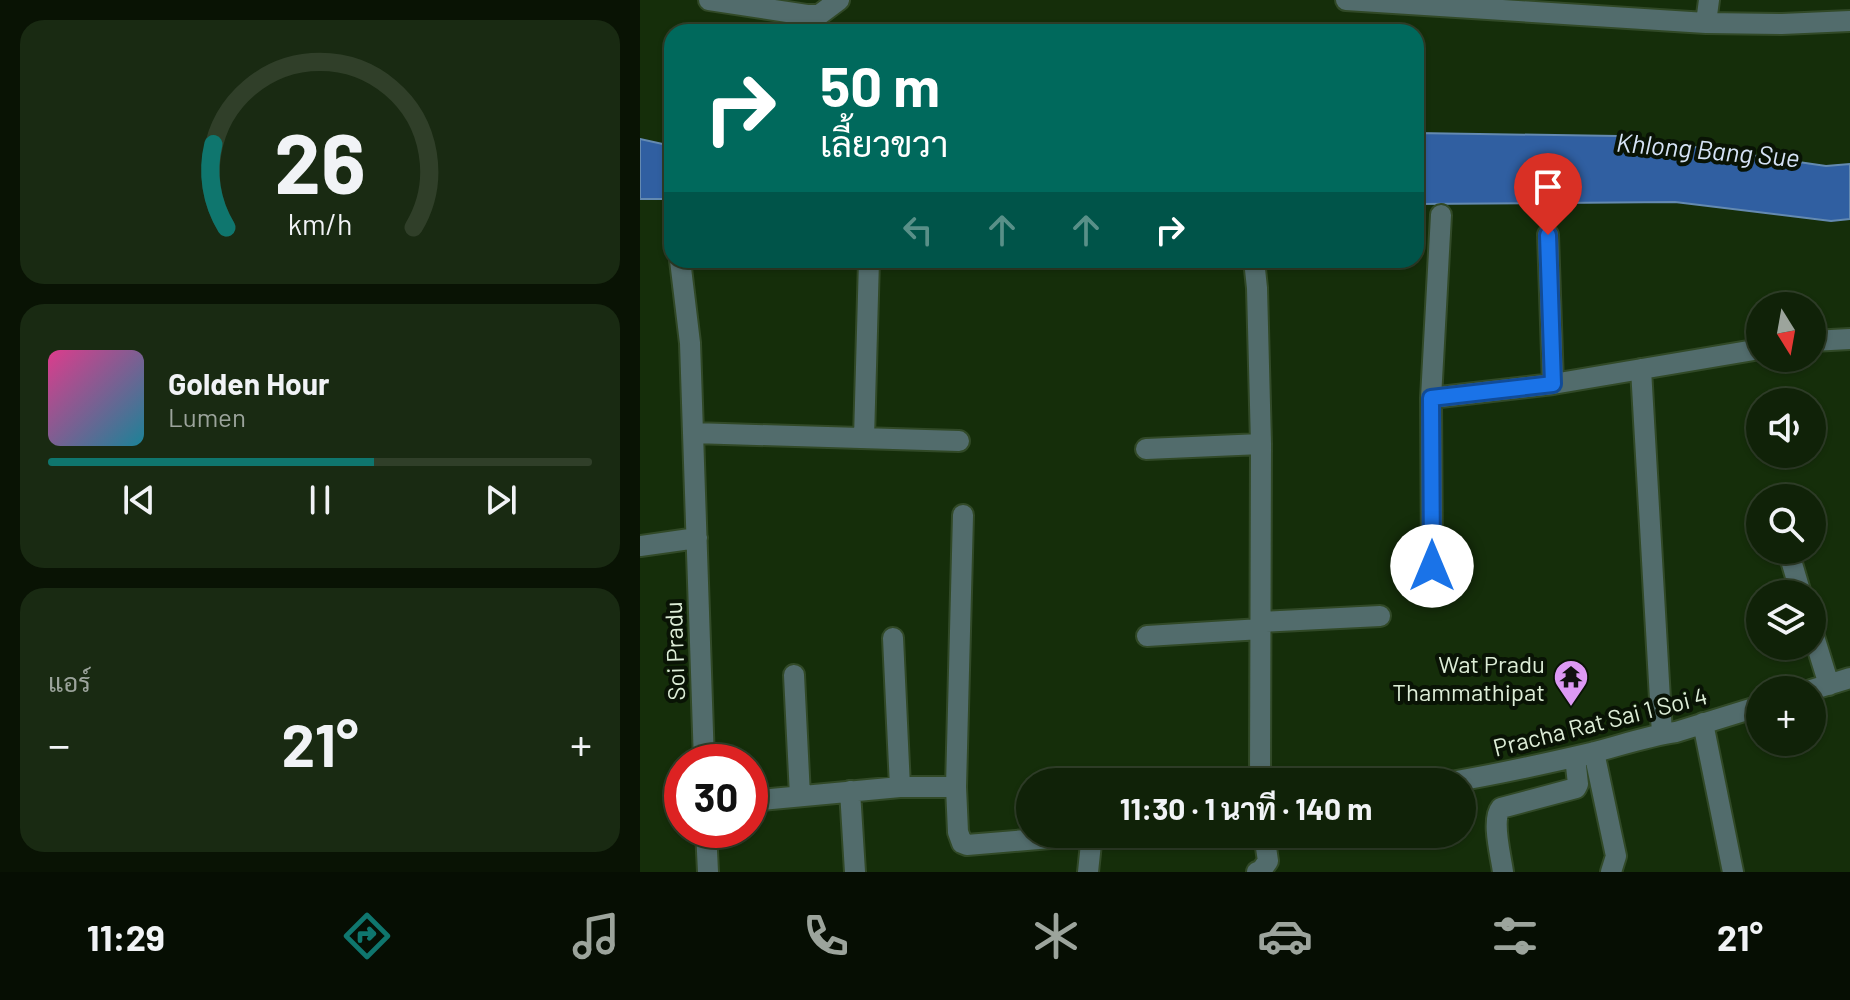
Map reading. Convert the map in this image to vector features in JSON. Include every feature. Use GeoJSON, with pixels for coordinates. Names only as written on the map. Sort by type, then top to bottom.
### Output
{"type":"FeatureCollection","features":[{"type":"Feature","properties":{"kind":"street"},"geometry":{"type":"LineString","coordinates":[[709,0],[757,4],[807,15],[819,15],[839,0]]}},
{"type":"Feature","properties":{"kind":"street"},"geometry":{"type":"LineString","coordinates":[[1346,0],[1447,3],[1706,23],[1850,21]]}},
{"type":"Feature","properties":{"kind":"street"},"geometry":{"type":"LineString","coordinates":[[1706,23],[1709,0]]}},
{"type":"Feature","properties":{"kind":"street"},"geometry":{"type":"LineString","coordinates":[[1432,566],[1431,398],[1441,215]]}},
{"type":"Feature","properties":{"kind":"street"},"geometry":{"type":"LineString","coordinates":[[1548,235],[1553,384]]}},
{"type":"Feature","properties":{"kind":"street","name":"Soi Pradu"},"geometry":{"type":"LineString","coordinates":[[681,268],[690,343],[703,744]]}},
{"type":"Feature","properties":{"kind":"street"},"geometry":{"type":"LineString","coordinates":[[864,438],[869,268]]}},
{"type":"Feature","properties":{"kind":"street"},"geometry":{"type":"LineString","coordinates":[[1255,268],[1261,444],[1260,768]]}},
{"type":"Feature","properties":{"kind":"street"},"geometry":{"type":"LineString","coordinates":[[1826,340],[1850,339]]}},
{"type":"Feature","properties":{"kind":"street"},"geometry":{"type":"LineString","coordinates":[[1431,398],[1553,384],[1746,351]]}},
{"type":"Feature","properties":{"kind":"street"},"geometry":{"type":"LineString","coordinates":[[1641,369],[1662,734]]}},
{"type":"Feature","properties":{"kind":"street"},"geometry":{"type":"LineString","coordinates":[[693,433],[959,441]]}},
{"type":"Feature","properties":{"kind":"street"},"geometry":{"type":"LineString","coordinates":[[1146,449],[1261,444]]}},
{"type":"Feature","properties":{"kind":"street"},"geometry":{"type":"LineString","coordinates":[[963,515],[956,787],[958,832],[962,843],[967,845],[1016,841]]}},
{"type":"Feature","properties":{"kind":"street"},"geometry":{"type":"LineString","coordinates":[[640,546],[697,538]]}},
{"type":"Feature","properties":{"kind":"street"},"geometry":{"type":"LineString","coordinates":[[1147,636],[1380,616]]}},
{"type":"Feature","properties":{"kind":"street"},"geometry":{"type":"LineString","coordinates":[[893,638],[900,787]]}},
{"type":"Feature","properties":{"kind":"street"},"geometry":{"type":"LineString","coordinates":[[794,675],[800,796]]}},
{"type":"Feature","properties":{"kind":"street"},"geometry":{"type":"LineString","coordinates":[[1826,685],[1850,678]]}},
{"type":"Feature","properties":{"kind":"street","name":"Pracha Rat Sai 1 Soi 4"},"geometry":{"type":"LineString","coordinates":[[1476,778],[1676,732],[1746,710]]}},
{"type":"Feature","properties":{"kind":"street"},"geometry":{"type":"LineString","coordinates":[[1703,723],[1733,872]]}},
{"type":"Feature","properties":{"kind":"street"},"geometry":{"type":"LineString","coordinates":[[1503,872],[1496,820],[1498,811],[1576,788],[1584,754]]}},
{"type":"Feature","properties":{"kind":"street"},"geometry":{"type":"LineString","coordinates":[[1584,754],[1616,856],[1611,872]]}},
{"type":"Feature","properties":{"kind":"street"},"geometry":{"type":"LineString","coordinates":[[768,799],[900,787],[956,787]]}},
{"type":"Feature","properties":{"kind":"street"},"geometry":{"type":"LineString","coordinates":[[850,791],[855,872]]}},
{"type":"Feature","properties":{"kind":"street"},"geometry":{"type":"LineString","coordinates":[[707,848],[708,872]]}},
{"type":"Feature","properties":{"kind":"street"},"geometry":{"type":"LineString","coordinates":[[1088,872],[1092,848]]}},
{"type":"Feature","properties":{"kind":"street"},"geometry":{"type":"LineString","coordinates":[[1257,872],[1268,861],[1266,848]]}},
{"type":"Feature","properties":{"kind":"water","name":"Khlong Bang Sue"},"geometry":{"type":"Polygon","coordinates":[[[1424,133],[1618,136],[1826,166],[1850,164],[1850,219],[1831,221],[1675,202],[1424,204],[1424,133]]]}},
{"type":"Feature","properties":{"kind":"water"},"geometry":{"type":"Polygon","coordinates":[[[640,139],[664,144],[664,199],[640,199],[640,139]]]}},
{"type":"Feature","properties":{"kind":"place","name":"Wat Pradu Thammathipat"},"geometry":{"type":"Point","coordinates":[1571,708]}},
{"type":"Feature","properties":{"kind":"route"},"geometry":{"type":"LineString","coordinates":[[1432,566],[1431,398],[1553,384],[1548,235]]}}]}
